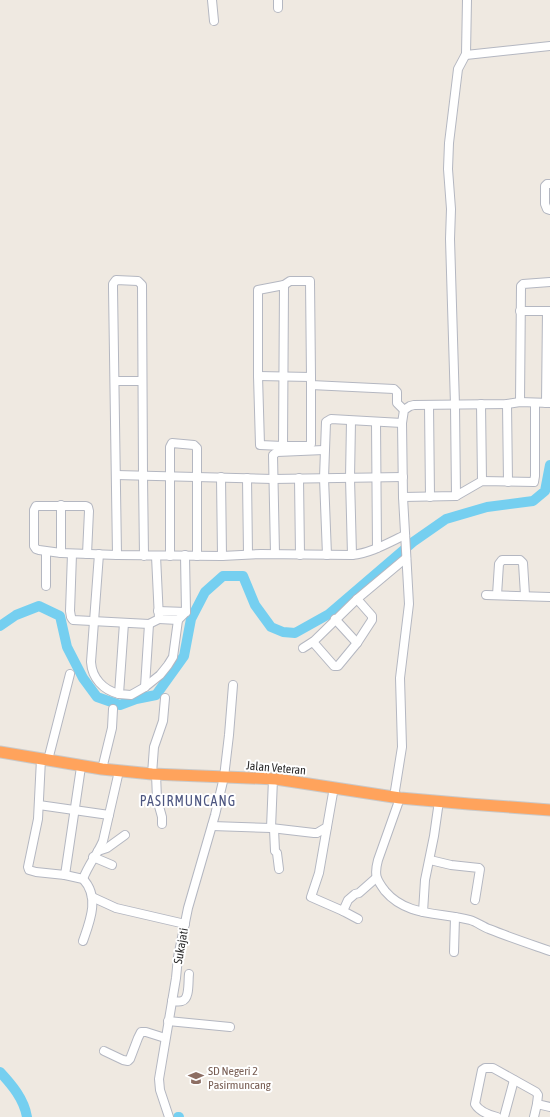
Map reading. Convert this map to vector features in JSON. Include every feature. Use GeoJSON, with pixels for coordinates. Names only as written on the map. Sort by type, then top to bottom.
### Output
{"type":"FeatureCollection","features":[{"type":"Feature","properties":{"kind":"highway","name":"Jalan Veteran"},"geometry":{"type":"LineString","coordinates":[[0,752],[102,770],[154,774],[273,779],[397,797],[550,810]]}},
{"type":"Feature","properties":{"kind":"street"},"geometry":{"type":"LineString","coordinates":[[212,0],[214,21]]}},
{"type":"Feature","properties":{"kind":"street"},"geometry":{"type":"LineString","coordinates":[[456,496],[451,209],[448,169],[449,143],[458,69],[466,53],[467,0]]}},
{"type":"Feature","properties":{"kind":"street"},"geometry":{"type":"LineString","coordinates":[[466,53],[550,46]]}},
{"type":"Feature","properties":{"kind":"street"},"geometry":{"type":"LineString","coordinates":[[550,184],[545,186],[545,204],[546,209],[550,210]]}},
{"type":"Feature","properties":{"kind":"street"},"geometry":{"type":"LineString","coordinates":[[117,555],[113,288],[113,284],[116,280],[138,281],[142,285],[144,556]]}},
{"type":"Feature","properties":{"kind":"street"},"geometry":{"type":"LineString","coordinates":[[283,446],[284,286],[286,282],[290,281],[310,281],[311,444],[308,446],[283,446],[262,446],[259,443],[257,292],[262,288],[284,286]]}},
{"type":"Feature","properties":{"kind":"street"},"geometry":{"type":"LineString","coordinates":[[520,402],[521,284],[550,282]]}},
{"type":"Feature","properties":{"kind":"street"},"geometry":{"type":"LineString","coordinates":[[520,311],[548,311],[548,403],[520,402],[507,404],[429,405],[410,406],[404,410],[402,423],[403,477],[409,608],[400,678],[402,747],[397,797],[375,870],[376,878],[395,901],[406,907],[423,912],[471,921],[488,929],[550,951]]}},
{"type":"Feature","properties":{"kind":"street"},"geometry":{"type":"LineString","coordinates":[[258,376],[311,377]]}},
{"type":"Feature","properties":{"kind":"street"},"geometry":{"type":"LineString","coordinates":[[115,381],[142,381]]}},
{"type":"Feature","properties":{"kind":"street"},"geometry":{"type":"LineString","coordinates":[[311,386],[394,389],[397,392],[397,403],[404,410]]}},
{"type":"Feature","properties":{"kind":"street"},"geometry":{"type":"LineString","coordinates":[[404,497],[456,496],[482,481],[528,483],[535,481],[534,403]]}},
{"type":"Feature","properties":{"kind":"street"},"geometry":{"type":"LineString","coordinates":[[481,404],[482,481]]}},
{"type":"Feature","properties":{"kind":"street"},"geometry":{"type":"LineString","coordinates":[[507,404],[508,482]]}},
{"type":"Feature","properties":{"kind":"street"},"geometry":{"type":"LineString","coordinates":[[429,405],[430,497]]}},
{"type":"Feature","properties":{"kind":"street"},"geometry":{"type":"LineString","coordinates":[[326,555],[324,450],[325,425],[327,420],[402,423]]}},
{"type":"Feature","properties":{"kind":"street"},"geometry":{"type":"LineString","coordinates":[[351,421],[350,478],[352,554]]}},
{"type":"Feature","properties":{"kind":"street"},"geometry":{"type":"LineString","coordinates":[[376,422],[377,548]]}},
{"type":"Feature","properties":{"kind":"street"},"geometry":{"type":"LineString","coordinates":[[170,556],[169,476],[170,447],[172,443],[194,444],[196,446],[197,556]]}},
{"type":"Feature","properties":{"kind":"street"},"geometry":{"type":"LineString","coordinates":[[274,554],[272,458],[275,453],[324,450]]}},
{"type":"Feature","properties":{"kind":"street"},"geometry":{"type":"LineString","coordinates":[[116,475],[273,479],[403,477]]}},
{"type":"Feature","properties":{"kind":"street"},"geometry":{"type":"LineString","coordinates":[[221,477],[222,556]]}},
{"type":"Feature","properties":{"kind":"street"},"geometry":{"type":"LineString","coordinates":[[247,478],[248,554]]}},
{"type":"Feature","properties":{"kind":"street"},"geometry":{"type":"LineString","coordinates":[[299,478],[300,555]]}},
{"type":"Feature","properties":{"kind":"street"},"geometry":{"type":"LineString","coordinates":[[87,554],[88,507],[61,505],[36,506],[34,510],[34,546],[36,549],[46,552],[72,554],[144,556],[361,554],[405,538]]}},
{"type":"Feature","properties":{"kind":"street"},"geometry":{"type":"LineString","coordinates":[[61,505],[61,553]]}},
{"type":"Feature","properties":{"kind":"street"},"geometry":{"type":"LineString","coordinates":[[46,552],[46,586]]}},
{"type":"Feature","properties":{"kind":"street"},"geometry":{"type":"LineString","coordinates":[[72,554],[71,617],[76,621],[149,624],[159,615],[186,612]]}},
{"type":"Feature","properties":{"kind":"street"},"geometry":{"type":"LineString","coordinates":[[99,554],[91,662],[92,670],[99,683],[112,692],[131,695],[145,687],[160,675],[173,657],[178,620],[186,612],[185,556]]}},
{"type":"Feature","properties":{"kind":"street"},"geometry":{"type":"LineString","coordinates":[[156,556],[159,615]]}},
{"type":"Feature","properties":{"kind":"street"},"geometry":{"type":"LineString","coordinates":[[303,648],[313,642],[335,619],[406,557]]}},
{"type":"Feature","properties":{"kind":"street"},"geometry":{"type":"LineString","coordinates":[[497,595],[498,564],[502,560],[520,560],[522,563],[525,596]]}},
{"type":"Feature","properties":{"kind":"street"},"geometry":{"type":"LineString","coordinates":[[486,595],[550,597]]}},
{"type":"Feature","properties":{"kind":"street"},"geometry":{"type":"LineString","coordinates":[[313,642],[335,667],[338,666],[357,643],[372,618],[372,616],[357,599]]}},
{"type":"Feature","properties":{"kind":"street"},"geometry":{"type":"LineString","coordinates":[[159,615],[178,620]]}},
{"type":"Feature","properties":{"kind":"street"},"geometry":{"type":"LineString","coordinates":[[335,619],[357,643]]}},
{"type":"Feature","properties":{"kind":"street"},"geometry":{"type":"LineString","coordinates":[[119,694],[124,623]]}},
{"type":"Feature","properties":{"kind":"street"},"geometry":{"type":"LineString","coordinates":[[145,687],[149,624]]}},
{"type":"Feature","properties":{"kind":"street"},"geometry":{"type":"LineString","coordinates":[[70,674],[44,760],[38,819],[28,867],[29,870],[36,872],[65,875],[83,879]]}},
{"type":"Feature","properties":{"kind":"street","name":"Sukajati"},"geometry":{"type":"LineString","coordinates":[[169,1117],[159,1082],[165,1038],[185,924],[224,777],[233,685]]}},
{"type":"Feature","properties":{"kind":"street"},"geometry":{"type":"LineString","coordinates":[[162,824],[154,774],[154,747],[163,721],[165,698]]}},
{"type":"Feature","properties":{"kind":"street"},"geometry":{"type":"LineString","coordinates":[[102,770],[112,728],[113,710]]}},
{"type":"Feature","properties":{"kind":"street"},"geometry":{"type":"LineString","coordinates":[[65,875],[76,809],[81,767]]}},
{"type":"Feature","properties":{"kind":"street"},"geometry":{"type":"LineString","coordinates":[[83,941],[90,922],[92,897],[83,879],[86,868],[103,841],[119,771]]}},
{"type":"Feature","properties":{"kind":"street"},"geometry":{"type":"LineString","coordinates":[[273,779],[274,851],[277,853],[279,869]]}},
{"type":"Feature","properties":{"kind":"street"},"geometry":{"type":"LineString","coordinates":[[334,788],[319,873],[311,896],[358,919]]}},
{"type":"Feature","properties":{"kind":"street"},"geometry":{"type":"LineString","coordinates":[[423,912],[425,880],[430,860],[439,801]]}},
{"type":"Feature","properties":{"kind":"street"},"geometry":{"type":"LineString","coordinates":[[39,804],[109,815]]}},
{"type":"Feature","properties":{"kind":"street"},"geometry":{"type":"LineString","coordinates":[[212,826],[314,833],[317,833],[327,827]]}},
{"type":"Feature","properties":{"kind":"street"},"geometry":{"type":"LineString","coordinates":[[96,854],[125,836]]}},
{"type":"Feature","properties":{"kind":"street"},"geometry":{"type":"LineString","coordinates":[[96,854],[112,865]]}},
{"type":"Feature","properties":{"kind":"street"},"geometry":{"type":"LineString","coordinates":[[430,860],[451,866],[479,868],[475,900]]}},
{"type":"Feature","properties":{"kind":"street"},"geometry":{"type":"LineString","coordinates":[[343,911],[348,900],[355,894],[359,893],[376,878]]}},
{"type":"Feature","properties":{"kind":"street"},"geometry":{"type":"LineString","coordinates":[[92,897],[116,908],[185,924]]}},
{"type":"Feature","properties":{"kind":"street"},"geometry":{"type":"LineString","coordinates":[[454,952],[455,917]]}},
{"type":"Feature","properties":{"kind":"street"},"geometry":{"type":"LineString","coordinates":[[172,1001],[182,1001],[185,999],[187,995],[189,974]]}},
{"type":"Feature","properties":{"kind":"street"},"geometry":{"type":"LineString","coordinates":[[168,1022],[230,1027]]}},
{"type":"Feature","properties":{"kind":"street"},"geometry":{"type":"LineString","coordinates":[[104,1051],[128,1061],[141,1032],[146,1032],[165,1038]]}},
{"type":"Feature","properties":{"kind":"street"},"geometry":{"type":"LineString","coordinates":[[497,1117],[482,1111],[477,1108],[475,1104],[482,1070],[485,1068],[493,1068],[536,1092],[538,1095],[534,1117]]}},
{"type":"Feature","properties":{"kind":"street"},"geometry":{"type":"LineString","coordinates":[[504,1117],[514,1080]]}},
{"type":"Feature","properties":{"kind":"street"},"geometry":{"type":"LineString","coordinates":[[537,1104],[550,1107]]}},
{"type":"Feature","properties":{"kind":"waterway"},"geometry":{"type":"LineString","coordinates":[[0,626],[16,615],[39,606],[60,616],[67,647],[83,678],[97,697],[120,705],[136,699],[156,695],[184,656],[191,619],[205,592],[223,576],[243,576],[255,605],[271,627],[283,632],[295,633],[329,614],[413,542],[446,519],[487,507],[533,501],[545,491],[550,465]]}},
{"type":"Feature","properties":{"kind":"waterway"},"geometry":{"type":"LineString","coordinates":[[0,1072],[20,1098],[27,1117]]}},
{"type":"Feature","properties":{"kind":"place","name":"SD Negeri 2 Pasirmuncang"},"geometry":{"type":"Point","coordinates":[196,1078]}},
{"type":"Feature","properties":{"kind":"district","name":"PASIRMUNCANG"},"geometry":{"type":"Point","coordinates":[188,801]}}]}
